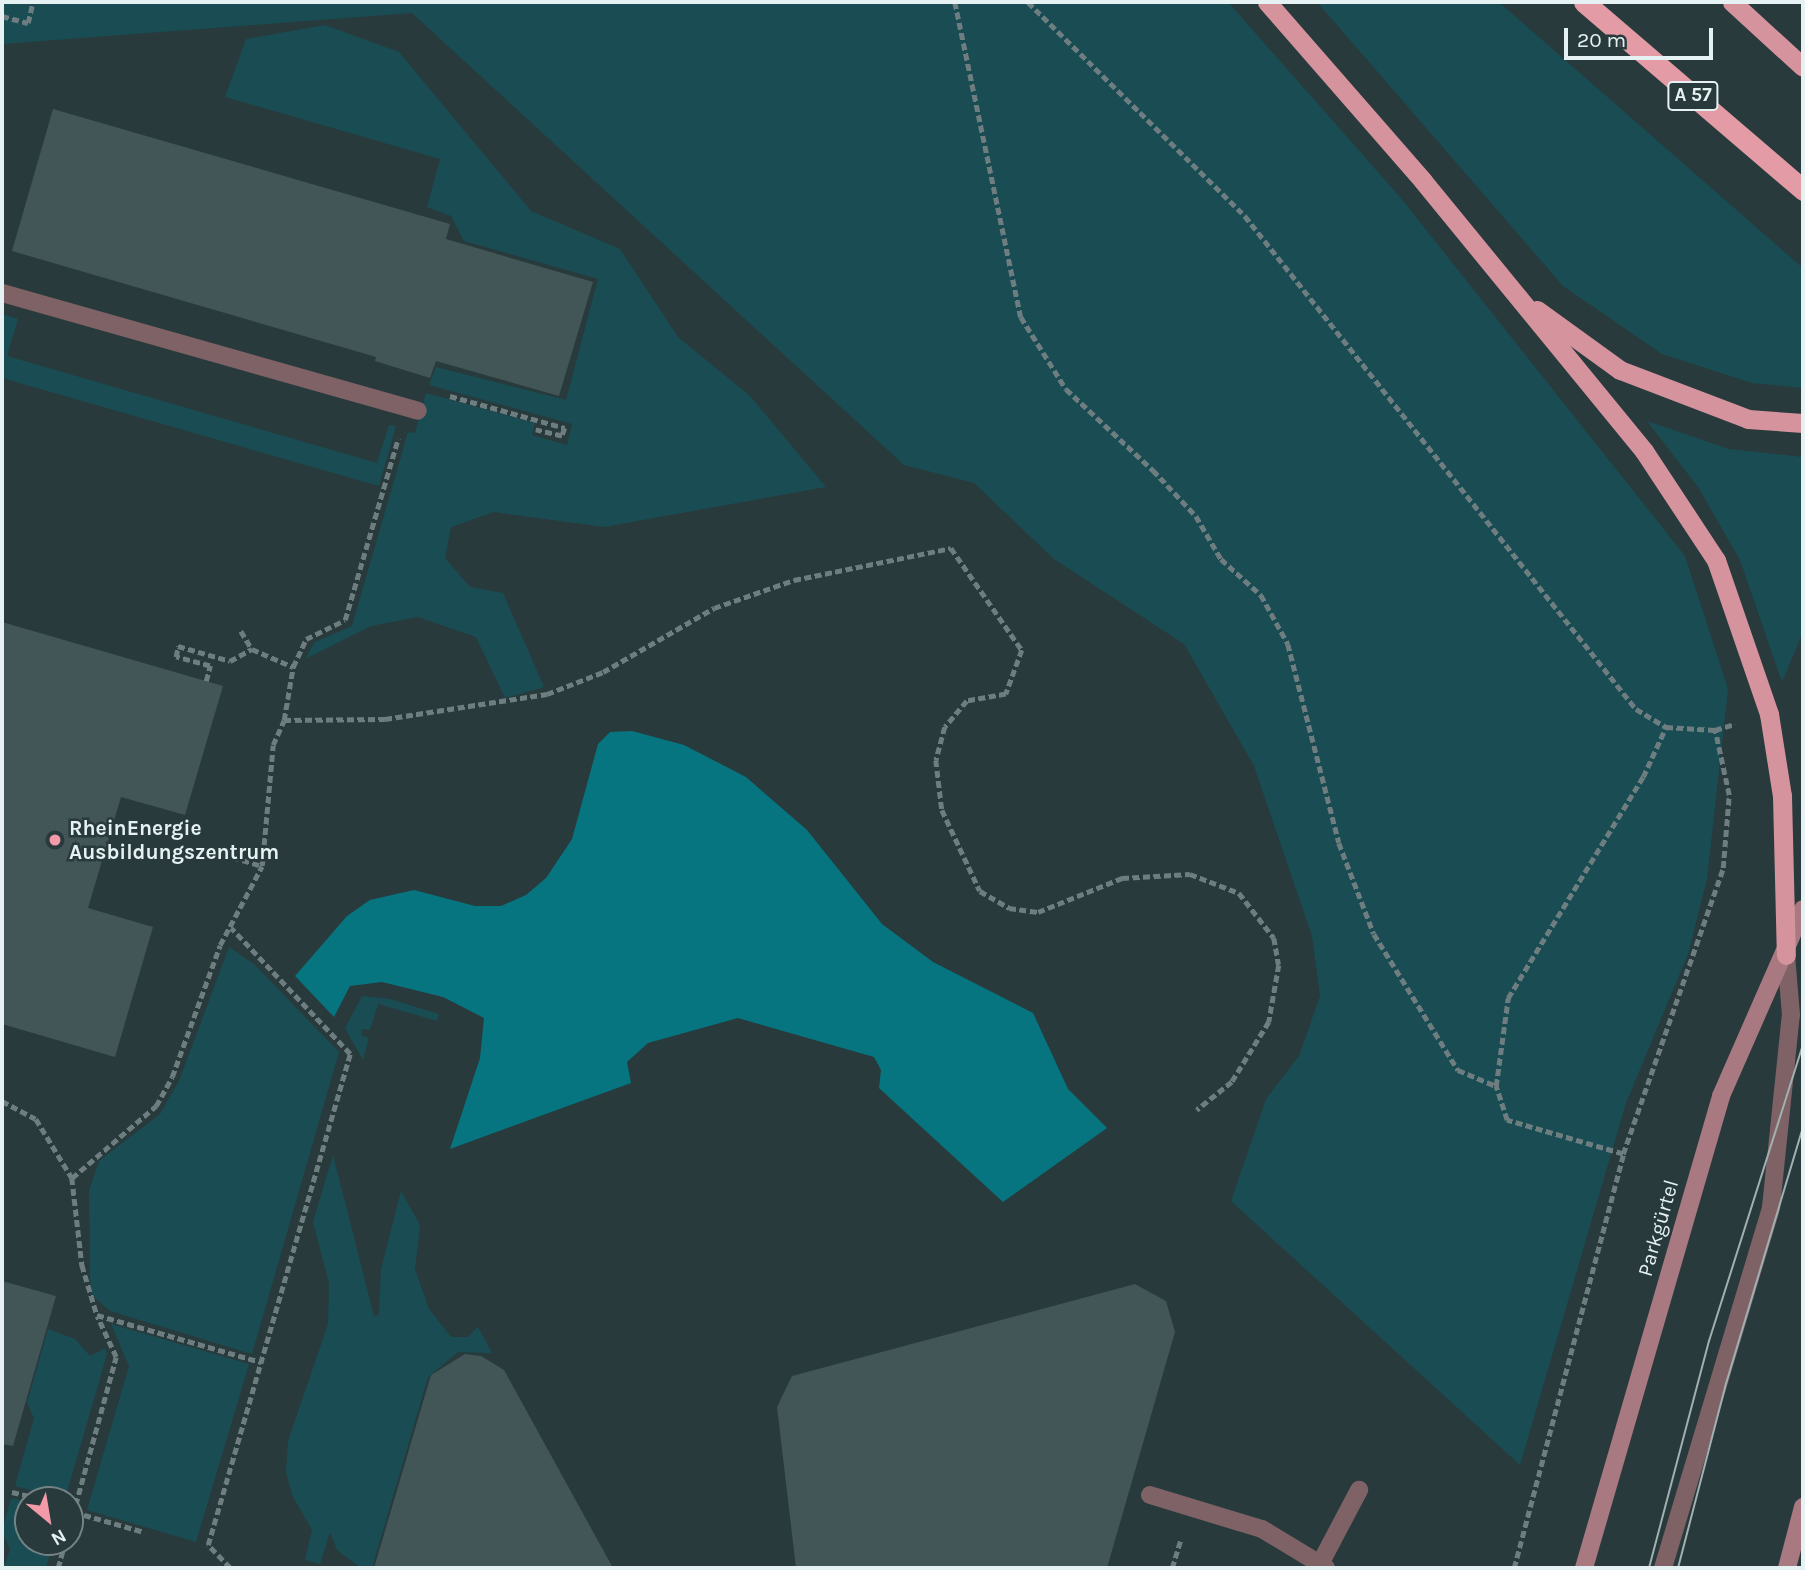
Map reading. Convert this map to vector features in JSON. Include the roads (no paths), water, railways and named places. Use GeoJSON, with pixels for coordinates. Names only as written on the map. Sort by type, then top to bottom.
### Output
{"type":"FeatureCollection","features":[{"type":"Feature","properties":{"kind":"highway"},"geometry":{"type":"LineString","coordinates":[[1267,2],[1516,295],[1644,451],[1716,560],[1769,713],[1782,796],[1786,955]]}},
{"type":"Feature","properties":{"kind":"highway","name":"A 57"},"geometry":{"type":"LineString","coordinates":[[1584,2],[1803,190]]}},
{"type":"Feature","properties":{"kind":"highway"},"geometry":{"type":"LineString","coordinates":[[1732,2],[1803,67]]}},
{"type":"Feature","properties":{"kind":"highway"},"geometry":{"type":"LineString","coordinates":[[1516,295],[1620,370],[1748,419],[1803,423]]}},
{"type":"Feature","properties":{"kind":"main road","name":"Parkgürtel"},"geometry":{"type":"LineString","coordinates":[[1584,1568],[1721,1096],[1786,955],[1803,909]]}},
{"type":"Feature","properties":{"kind":"main road"},"geometry":{"type":"LineString","coordinates":[[1787,1568],[1803,1507]]}},
{"type":"Feature","properties":{"kind":"lane"},"geometry":{"type":"LineString","coordinates":[[2,293],[413,410]]}},
{"type":"Feature","properties":{"kind":"lane"},"geometry":{"type":"LineString","coordinates":[[1663,1568],[1770,1207],[1791,1015],[1786,955]]}},
{"type":"Feature","properties":{"kind":"lane"},"geometry":{"type":"LineString","coordinates":[[1150,1495],[1262,1529],[1323,1566],[1359,1490]]}},
{"type":"Feature","properties":{"kind":"tram line"},"geometry":{"type":"LineString","coordinates":[[1649,1568],[1709,1341],[1803,1045]]}},
{"type":"Feature","properties":{"kind":"tram line"},"geometry":{"type":"LineString","coordinates":[[1678,1568],[1725,1387],[1803,1127]]}},
{"type":"Feature","properties":{"kind":"place","name":"RheinEnergie Ausbildungszentrum"},"geometry":{"type":"Point","coordinates":[55,840]}}]}
